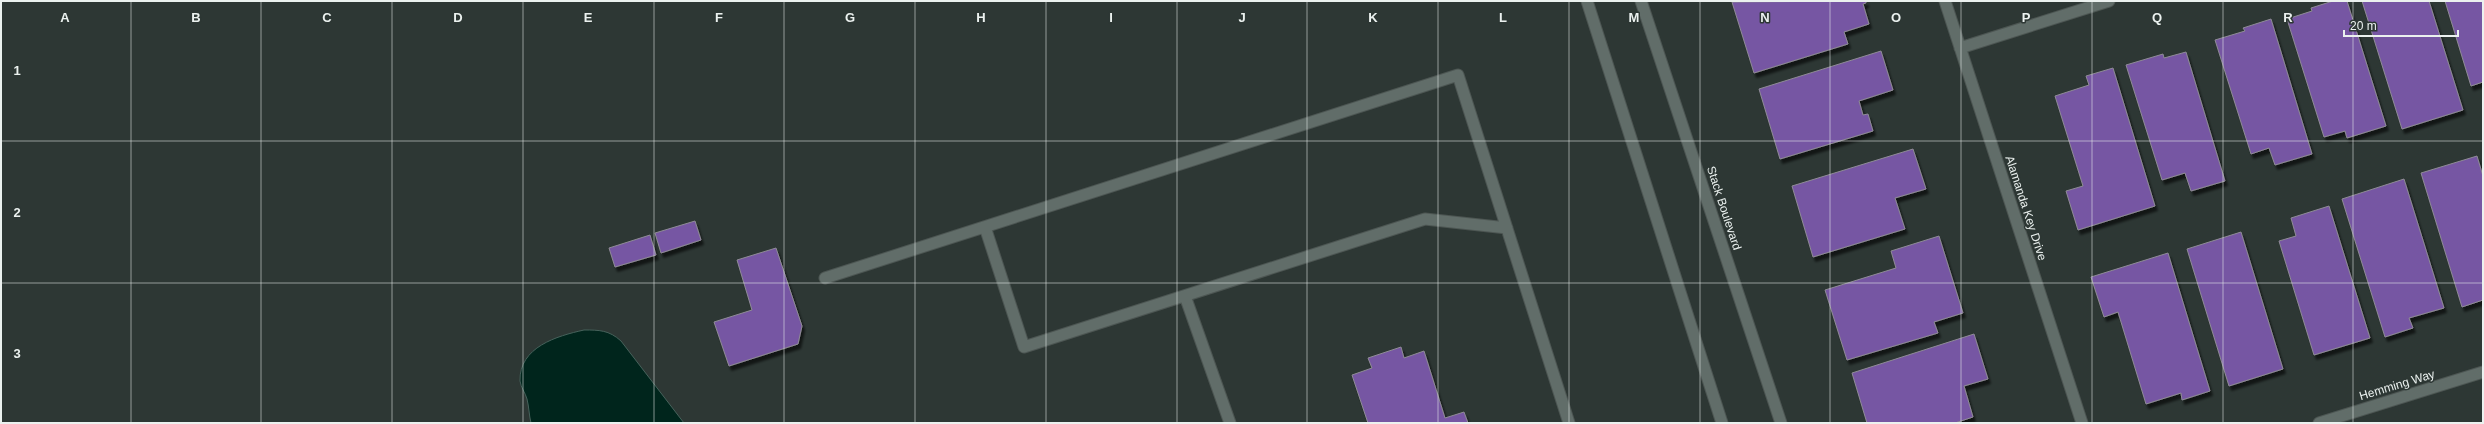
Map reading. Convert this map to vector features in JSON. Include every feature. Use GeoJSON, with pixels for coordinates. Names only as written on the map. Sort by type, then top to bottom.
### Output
{"type":"FeatureCollection","features":[{"type":"Feature","properties":{"kind":"street"},"geometry":{"type":"LineString","coordinates":[[1587,1],[1722,423]]}},
{"type":"Feature","properties":{"kind":"street","name":"Stack Boulevard"},"geometry":{"type":"LineString","coordinates":[[1642,1],[1781,423]]}},
{"type":"Feature","properties":{"kind":"street","name":"Alamanda Key Drive"},"geometry":{"type":"LineString","coordinates":[[1945,1],[2082,423]]}},
{"type":"Feature","properties":{"kind":"street"},"geometry":{"type":"LineString","coordinates":[[1960,48],[2108,1]]}},
{"type":"Feature","properties":{"kind":"street"},"geometry":{"type":"LineString","coordinates":[[825,278],[1458,75],[1569,423]]}},
{"type":"Feature","properties":{"kind":"street"},"geometry":{"type":"LineString","coordinates":[[985,227],[1024,347],[1425,220],[1507,228]]}},
{"type":"Feature","properties":{"kind":"street"},"geometry":{"type":"LineString","coordinates":[[1185,296],[1230,423]]}},
{"type":"Feature","properties":{"kind":"street","name":"Hemming Way"},"geometry":{"type":"LineString","coordinates":[[2319,423],[2483,372]]}},
{"type":"Feature","properties":{"kind":"shaded area"},"geometry":{"type":"Polygon","coordinates":[[[584,330],[604,331],[617,337],[684,423],[531,423],[527,399],[520,381],[521,369],[526,360],[542,345],[562,336],[584,330]]]}},
{"type":"Feature","properties":{"kind":"building"},"geometry":{"type":"Polygon","coordinates":[[[1866,1],[1866,3],[1863,4],[1869,24],[1844,32],[1848,44],[1754,73],[1732,2],[1866,1]]]}},
{"type":"Feature","properties":{"kind":"building"},"geometry":{"type":"Polygon","coordinates":[[[2333,1],[2347,1],[2386,126],[2347,138],[2345,131],[2324,137],[2287,19],[2312,11],[2311,8],[2333,1]]]}},
{"type":"Feature","properties":{"kind":"building"},"geometry":{"type":"Polygon","coordinates":[[[2362,1],[2429,1],[2463,110],[2402,129],[2362,1]]]}},
{"type":"Feature","properties":{"kind":"building"},"geometry":{"type":"Polygon","coordinates":[[[2445,1],[2483,1],[2483,82],[2471,86],[2445,1]]]}},
{"type":"Feature","properties":{"kind":"building"},"geometry":{"type":"Polygon","coordinates":[[[2271,19],[2312,154],[2275,165],[2269,148],[2251,154],[2215,40],[2245,31],[2243,28],[2271,19]]]}},
{"type":"Feature","properties":{"kind":"building"},"geometry":{"type":"Polygon","coordinates":[[[1881,51],[1893,90],[1859,101],[1863,115],[1868,114],[1873,131],[1780,159],[1759,89],[1881,51]]]}},
{"type":"Feature","properties":{"kind":"building"},"geometry":{"type":"Polygon","coordinates":[[[2186,52],[2225,181],[2191,191],[2185,173],[2162,180],[2126,65],[2163,54],[2164,58],[2186,52]]]}},
{"type":"Feature","properties":{"kind":"building"},"geometry":{"type":"Polygon","coordinates":[[[2113,68],[2155,206],[2078,230],[2066,191],[2083,186],[2055,96],[2089,85],[2086,76],[2113,68]]]}},
{"type":"Feature","properties":{"kind":"building"},"geometry":{"type":"Polygon","coordinates":[[[1913,149],[1926,189],[1895,198],[1905,229],[1813,257],[1792,186],[1913,149]]]}},
{"type":"Feature","properties":{"kind":"building"},"geometry":{"type":"Polygon","coordinates":[[[2477,156],[2483,176],[2483,300],[2462,307],[2421,173],[2477,156]]]}},
{"type":"Feature","properties":{"kind":"building"},"geometry":{"type":"Polygon","coordinates":[[[2404,179],[2444,308],[2409,318],[2413,328],[2385,337],[2342,199],[2404,179]]]}},
{"type":"Feature","properties":{"kind":"building"},"geometry":{"type":"Polygon","coordinates":[[[2329,206],[2370,338],[2314,355],[2279,241],[2296,236],[2291,218],[2329,206]]]}},
{"type":"Feature","properties":{"kind":"building"},"geometry":{"type":"Polygon","coordinates":[[[695,221],[701,240],[661,253],[655,233],[695,221]]]}},
{"type":"Feature","properties":{"kind":"building"},"geometry":{"type":"Polygon","coordinates":[[[2241,232],[2283,369],[2229,386],[2187,249],[2241,232]]]}},
{"type":"Feature","properties":{"kind":"building"},"geometry":{"type":"Polygon","coordinates":[[[650,235],[656,255],[615,267],[609,248],[650,235]]]}},
{"type":"Feature","properties":{"kind":"building"},"geometry":{"type":"Polygon","coordinates":[[[1939,236],[1963,313],[1934,322],[1938,333],[1847,360],[1825,290],[1896,268],[1891,251],[1939,236]]]}},
{"type":"Feature","properties":{"kind":"building"},"geometry":{"type":"Polygon","coordinates":[[[776,248],[802,326],[798,344],[729,366],[714,322],[752,310],[737,260],[776,248]]]}},
{"type":"Feature","properties":{"kind":"building"},"geometry":{"type":"Polygon","coordinates":[[[2168,253],[2210,391],[2182,400],[2181,393],[2146,404],[2118,312],[2104,317],[2091,277],[2168,253]]]}},
{"type":"Feature","properties":{"kind":"building"},"geometry":{"type":"Polygon","coordinates":[[[1974,334],[1988,379],[1964,386],[1973,417],[1955,423],[1867,423],[1852,373],[1974,334]]]}},
{"type":"Feature","properties":{"kind":"building"},"geometry":{"type":"Polygon","coordinates":[[[1401,347],[1404,358],[1424,351],[1445,418],[1464,412],[1468,423],[1368,423],[1352,375],[1372,368],[1368,358],[1401,347]]]}}]}
